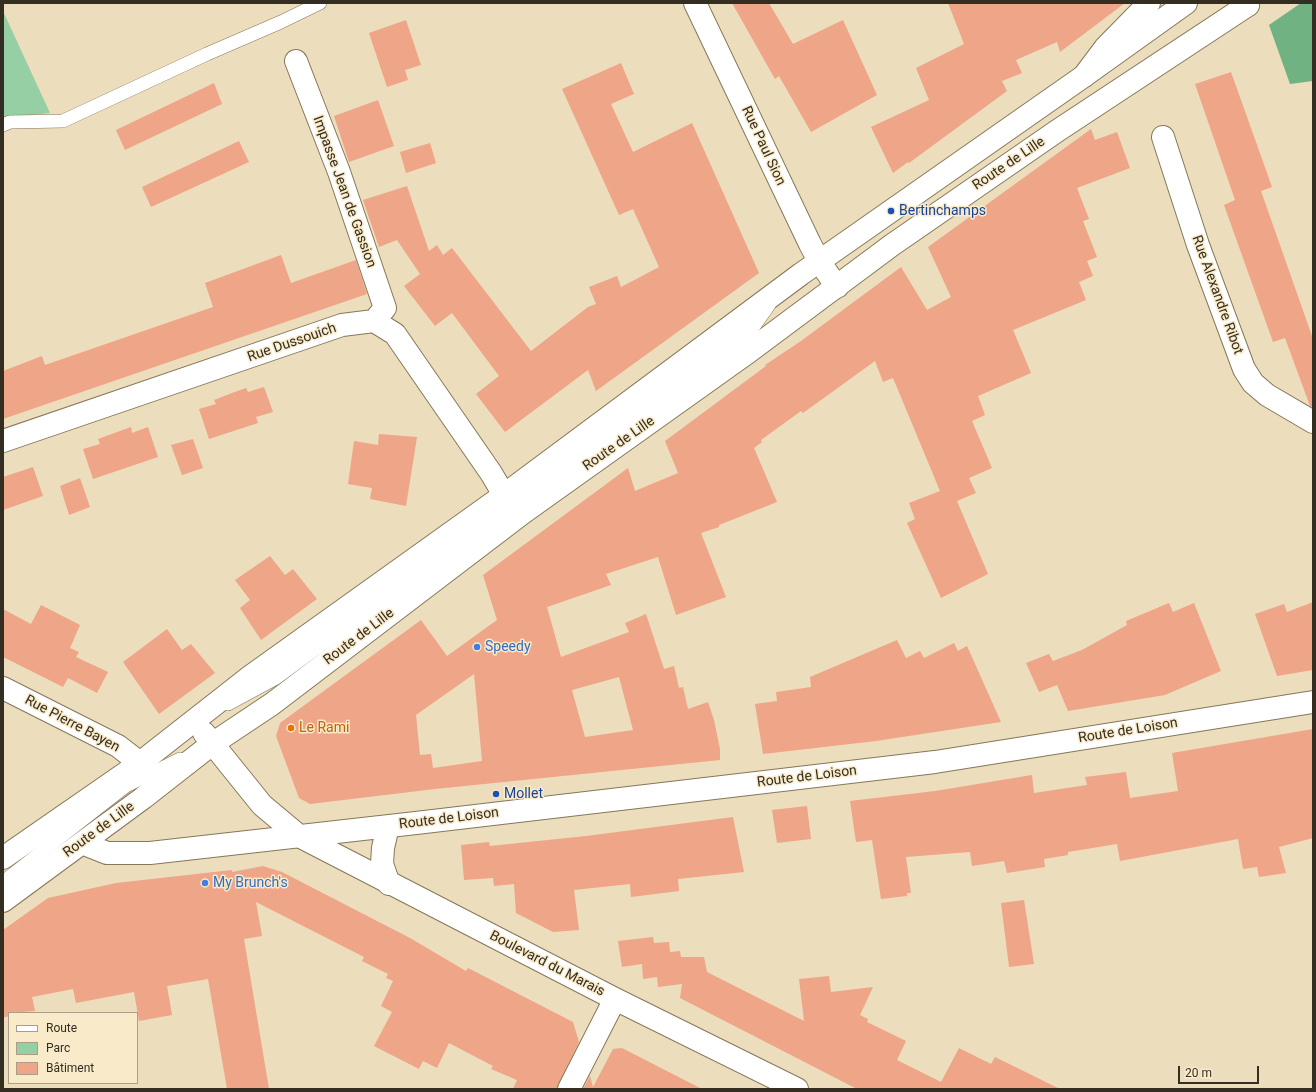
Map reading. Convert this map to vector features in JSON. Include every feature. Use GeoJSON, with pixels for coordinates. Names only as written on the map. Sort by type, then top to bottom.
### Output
{"type":"FeatureCollection","features":[{"type":"Feature","properties":{"kind":"main road","name":"Rue Paul Sion"},"geometry":{"type":"LineString","coordinates":[[695,3],[819,261],[837,287]]}},
{"type":"Feature","properties":{"kind":"main road"},"geometry":{"type":"LineString","coordinates":[[1084,76],[1105,48],[1149,3]]}},
{"type":"Feature","properties":{"kind":"main road","name":"Route de Lille"},"geometry":{"type":"LineString","coordinates":[[3,858],[140,763],[251,676],[504,495],[819,261],[1186,3]]}},
{"type":"Feature","properties":{"kind":"main road","name":"Route de Lille"},"geometry":{"type":"LineString","coordinates":[[3,901],[81,833],[272,704],[524,512],[747,353],[961,196],[1247,4]]}},
{"type":"Feature","properties":{"kind":"main road","name":"Impasse Jean de Gassion"},"geometry":{"type":"LineString","coordinates":[[296,61],[339,172],[385,308],[374,321]]}},
{"type":"Feature","properties":{"kind":"main road","name":"Rue Alexandre Ribot"},"geometry":{"type":"LineString","coordinates":[[1163,137],[1198,245],[1244,369],[1253,383],[1267,395],[1313,422]]}},
{"type":"Feature","properties":{"kind":"main road"},"geometry":{"type":"LineString","coordinates":[[374,321],[395,334],[491,473],[504,495]]}},
{"type":"Feature","properties":{"kind":"main road","name":"Rue Dussouich"},"geometry":{"type":"LineString","coordinates":[[3,441],[342,325],[374,321]]}},
{"type":"Feature","properties":{"kind":"main road","name":"Rue Pierre Bayen"},"geometry":{"type":"LineString","coordinates":[[3,688],[118,746],[140,763]]}},
{"type":"Feature","properties":{"kind":"main road","name":"Route de Loison"},"geometry":{"type":"LineString","coordinates":[[81,833],[107,853],[150,853],[935,762],[1313,702]]}},
{"type":"Feature","properties":{"kind":"main road"},"geometry":{"type":"LineString","coordinates":[[193,721],[262,805],[299,836]]}},
{"type":"Feature","properties":{"kind":"main road"},"geometry":{"type":"LineString","coordinates":[[81,833],[88,798]]}},
{"type":"Feature","properties":{"kind":"main road"},"geometry":{"type":"LineString","coordinates":[[388,826],[383,848],[382,864],[389,884]]}},
{"type":"Feature","properties":{"kind":"main road","name":"Boulevard du Marais"},"geometry":{"type":"LineString","coordinates":[[299,836],[389,884],[615,999],[797,1089]]}},
{"type":"Feature","properties":{"kind":"main road"},"geometry":{"type":"LineString","coordinates":[[569,1089],[615,999]]}},
{"type":"Feature","properties":{"kind":"lane"},"geometry":{"type":"LineString","coordinates":[[3,125],[10,122],[63,122],[207,54],[281,22],[320,3]]}},
{"type":"Feature","properties":{"kind":"lane"},"geometry":{"type":"LineString","coordinates":[[193,721],[260,688],[276,678],[752,329],[779,290]]}},
{"type":"Feature","properties":{"kind":"lane"},"geometry":{"type":"LineString","coordinates":[[3,882],[81,833]]}},
{"type":"Feature","properties":{"kind":"green space"},"geometry":{"type":"Polygon","coordinates":[[[1301,3],[1313,3],[1313,81],[1290,84],[1269,25],[1301,3]]]}},
{"type":"Feature","properties":{"kind":"green space"},"geometry":{"type":"Polygon","coordinates":[[[3,11],[50,113],[3,118],[3,11]]]}},
{"type":"Feature","properties":{"kind":"building"},"geometry":{"type":"Polygon","coordinates":[[[732,3],[769,3],[793,44],[843,20],[877,95],[811,132],[779,76],[775,79],[732,3]]]}},
{"type":"Feature","properties":{"kind":"building"},"geometry":{"type":"Polygon","coordinates":[[[948,3],[1125,3],[1060,52],[1057,42],[1016,60],[1022,73],[1002,81],[1007,91],[909,163],[908,162],[893,173],[871,127],[929,100],[916,68],[964,44],[948,3]]]}},
{"type":"Feature","properties":{"kind":"building"},"geometry":{"type":"Polygon","coordinates":[[[406,20],[421,65],[405,70],[408,80],[387,87],[369,33],[406,20]]]}},
{"type":"Feature","properties":{"kind":"building"},"geometry":{"type":"Polygon","coordinates":[[[621,63],[634,94],[611,104],[633,152],[692,123],[759,273],[596,391],[588,370],[505,432],[476,394],[499,376],[452,313],[435,326],[404,286],[420,274],[397,240],[379,247],[363,200],[407,186],[429,251],[437,245],[443,255],[452,248],[531,351],[588,307],[596,304],[589,287],[617,276],[621,287],[659,267],[633,209],[619,215],[562,89],[621,63]]]}},
{"type":"Feature","properties":{"kind":"building"},"geometry":{"type":"Polygon","coordinates":[[[1231,72],[1272,187],[1261,191],[1313,339],[1313,407],[1310,406],[1285,338],[1273,342],[1224,205],[1235,200],[1195,84],[1231,72]]]}},
{"type":"Feature","properties":{"kind":"building"},"geometry":{"type":"Polygon","coordinates":[[[214,83],[222,104],[125,150],[116,130],[214,83]]]}},
{"type":"Feature","properties":{"kind":"building"},"geometry":{"type":"Polygon","coordinates":[[[378,100],[394,146],[349,162],[334,116],[378,100]]]}},
{"type":"Feature","properties":{"kind":"building"},"geometry":{"type":"Polygon","coordinates":[[[1091,129],[1095,140],[1117,132],[1130,168],[1077,188],[1089,219],[1083,221],[1097,257],[1087,261],[1093,276],[1079,282],[1086,300],[1013,330],[1031,373],[978,396],[985,415],[972,421],[992,468],[969,478],[976,493],[957,501],[988,574],[941,598],[907,523],[915,519],[909,503],[940,491],[893,378],[883,382],[875,361],[803,413],[801,411],[761,440],[762,442],[754,448],[777,502],[719,525],[719,527],[701,533],[726,597],[676,615],[658,557],[606,574],[611,585],[547,607],[561,657],[629,632],[625,623],[646,614],[664,669],[674,666],[679,688],[683,687],[688,709],[708,702],[714,720],[720,749],[720,760],[435,789],[310,804],[299,798],[276,736],[280,723],[421,620],[447,656],[497,620],[483,575],[628,468],[635,491],[678,473],[665,441],[766,366],[765,365],[801,341],[901,267],[927,310],[951,297],[928,247],[1091,129]],[[474,674],[416,715],[420,755],[431,754],[433,768],[482,761],[474,674]],[[619,677],[572,690],[585,737],[633,730],[619,677]]]}},
{"type":"Feature","properties":{"kind":"building"},"geometry":{"type":"Polygon","coordinates":[[[239,141],[249,162],[151,207],[142,187],[239,141]]]}},
{"type":"Feature","properties":{"kind":"building"},"geometry":{"type":"Polygon","coordinates":[[[430,143],[436,163],[406,173],[400,152],[430,143]]]}},
{"type":"Feature","properties":{"kind":"building"},"geometry":{"type":"Polygon","coordinates":[[[281,255],[291,283],[356,260],[367,294],[3,419],[3,371],[42,356],[45,365],[213,307],[205,283],[281,255]]]}},
{"type":"Feature","properties":{"kind":"building"},"geometry":{"type":"Polygon","coordinates":[[[264,387],[273,412],[256,417],[258,423],[209,439],[199,409],[216,404],[214,400],[246,388],[248,392],[264,387]]]}},
{"type":"Feature","properties":{"kind":"building"},"geometry":{"type":"Polygon","coordinates":[[[131,427],[132,433],[148,427],[158,457],[93,479],[83,449],[100,444],[98,439],[131,427]]]}},
{"type":"Feature","properties":{"kind":"building"},"geometry":{"type":"Polygon","coordinates":[[[379,434],[417,437],[406,506],[370,499],[372,488],[348,484],[354,441],[378,445],[379,434]]]}},
{"type":"Feature","properties":{"kind":"building"},"geometry":{"type":"Polygon","coordinates":[[[193,439],[203,468],[182,475],[171,445],[193,439]]]}},
{"type":"Feature","properties":{"kind":"building"},"geometry":{"type":"Polygon","coordinates":[[[33,467],[43,496],[3,510],[3,477],[33,467]]]}},
{"type":"Feature","properties":{"kind":"building"},"geometry":{"type":"Polygon","coordinates":[[[80,478],[90,507],[69,515],[60,486],[80,478]]]}},
{"type":"Feature","properties":{"kind":"building"},"geometry":{"type":"Polygon","coordinates":[[[270,556],[285,575],[293,569],[317,599],[261,640],[240,608],[250,600],[235,580],[270,556]]]}},
{"type":"Feature","properties":{"kind":"building"},"geometry":{"type":"Polygon","coordinates":[[[1313,602],[1313,670],[1277,676],[1255,614],[1284,604],[1287,612],[1313,602]]]}},
{"type":"Feature","properties":{"kind":"building"},"geometry":{"type":"Polygon","coordinates":[[[1169,603],[1173,612],[1194,603],[1221,671],[1165,695],[1068,711],[1057,685],[1039,692],[1026,663],[1049,654],[1053,661],[1082,650],[1127,625],[1126,621],[1169,603]]]}},
{"type":"Feature","properties":{"kind":"building"},"geometry":{"type":"Polygon","coordinates":[[[41,605],[80,625],[70,648],[79,652],[76,657],[108,672],[97,693],[68,678],[63,687],[3,657],[3,609],[31,624],[41,605]]]}},
{"type":"Feature","properties":{"kind":"building"},"geometry":{"type":"Polygon","coordinates":[[[167,629],[182,650],[191,644],[215,673],[159,714],[123,662],[167,629]]]}},
{"type":"Feature","properties":{"kind":"building"},"geometry":{"type":"Polygon","coordinates":[[[897,640],[906,658],[920,651],[924,658],[954,643],[958,651],[967,646],[1001,722],[876,741],[763,754],[755,704],[777,701],[776,692],[811,687],[810,677],[897,640]]]}},
{"type":"Feature","properties":{"kind":"building"},"geometry":{"type":"Polygon","coordinates":[[[1313,729],[1313,838],[1279,847],[1286,873],[1259,877],[1257,867],[1243,869],[1238,839],[1120,861],[1117,844],[1068,852],[1068,855],[1044,859],[1045,867],[1007,873],[1004,861],[972,866],[970,852],[906,857],[911,893],[907,893],[907,896],[881,899],[872,840],[856,842],[850,801],[935,791],[1032,775],[1034,793],[1087,785],[1085,777],[1126,772],[1130,798],[1178,791],[1172,753],[1313,729]]]}},
{"type":"Feature","properties":{"kind":"building"},"geometry":{"type":"Polygon","coordinates":[[[807,806],[811,839],[777,843],[772,810],[807,806]]]}},
{"type":"Feature","properties":{"kind":"building"},"geometry":{"type":"Polygon","coordinates":[[[733,817],[744,872],[678,879],[679,891],[631,897],[630,884],[574,890],[579,930],[553,932],[516,913],[514,884],[494,886],[493,878],[464,880],[461,845],[489,842],[490,846],[586,836],[733,817]]]}},
{"type":"Feature","properties":{"kind":"building"},"geometry":{"type":"Polygon","coordinates":[[[263,866],[282,872],[410,938],[466,971],[468,968],[573,1022],[579,1042],[557,1089],[513,1089],[517,1080],[491,1069],[493,1066],[449,1043],[437,1068],[423,1061],[419,1069],[374,1046],[392,1012],[381,1006],[393,981],[386,978],[388,974],[362,961],[364,957],[256,902],[262,936],[244,939],[269,1089],[227,1089],[208,979],[167,986],[172,1015],[139,1021],[134,992],[76,1003],[73,989],[32,997],[35,1011],[8,1012],[8,1016],[3,1018],[3,930],[48,898],[116,883],[232,870],[232,872],[263,866]]]}},
{"type":"Feature","properties":{"kind":"building"},"geometry":{"type":"Polygon","coordinates":[[[1024,900],[1034,964],[1009,967],[1001,903],[1024,900]]]}},
{"type":"Feature","properties":{"kind":"building"},"geometry":{"type":"Polygon","coordinates":[[[653,937],[654,943],[669,942],[670,952],[680,951],[681,957],[704,957],[707,972],[804,1021],[799,979],[829,976],[831,992],[873,987],[860,1015],[868,1019],[867,1022],[906,1041],[897,1060],[941,1082],[959,1048],[991,1064],[995,1057],[1060,1089],[857,1089],[680,998],[682,984],[658,987],[657,977],[643,979],[642,964],[622,967],[618,941],[653,937]]]}},
{"type":"Feature","properties":{"kind":"building"},"geometry":{"type":"Polygon","coordinates":[[[622,1048],[702,1089],[583,1089],[590,1076],[593,1087],[613,1049],[622,1048]]]}},
{"type":"Feature","properties":{"kind":"place","name":"Bertinchamps"},"geometry":{"type":"Point","coordinates":[891,211]}},
{"type":"Feature","properties":{"kind":"place","name":"Speedy"},"geometry":{"type":"Point","coordinates":[477,647]}},
{"type":"Feature","properties":{"kind":"place","name":"Le Rami"},"geometry":{"type":"Point","coordinates":[291,728]}},
{"type":"Feature","properties":{"kind":"place","name":"Mollet"},"geometry":{"type":"Point","coordinates":[496,794]}},
{"type":"Feature","properties":{"kind":"place","name":"My Brunch's"},"geometry":{"type":"Point","coordinates":[205,883]}}]}
